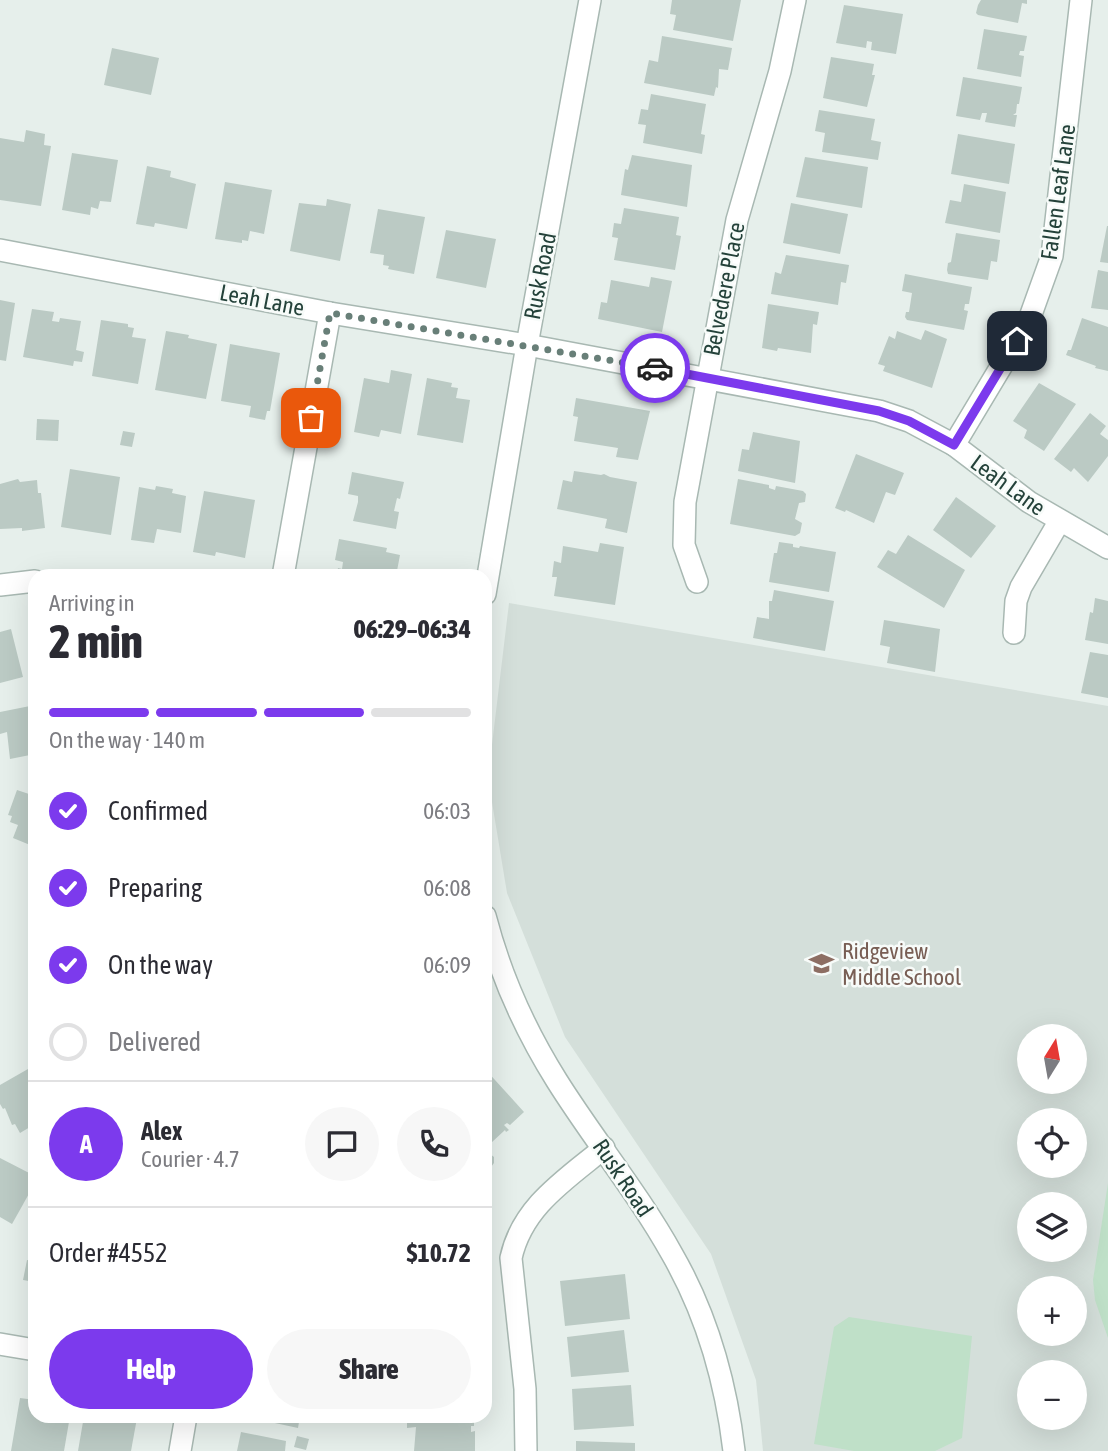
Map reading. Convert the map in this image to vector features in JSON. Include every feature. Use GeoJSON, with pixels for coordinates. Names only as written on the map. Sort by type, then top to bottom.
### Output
{"type":"FeatureCollection","features":[{"type":"Feature","properties":{"kind":"street","name":"Rusk Road"},"geometry":{"type":"LineString","coordinates":[[489,569],[590,0]]}},
{"type":"Feature","properties":{"kind":"street","name":"Belvedere Place"},"geometry":{"type":"LineString","coordinates":[[697,582],[684,545],[683,527],[707,377],[737,220],[780,71],[795,0]]}},
{"type":"Feature","properties":{"kind":"street","name":"Fallen Leaf Lane"},"geometry":{"type":"LineString","coordinates":[[954,445],[1029,320],[1052,256],[1081,0]]}},
{"type":"Feature","properties":{"kind":"street","name":"Leah Lane"},"geometry":{"type":"LineString","coordinates":[[0,250],[330,313],[707,377],[879,411],[909,421],[954,445],[1028,502],[1108,548]]}},
{"type":"Feature","properties":{"kind":"street"},"geometry":{"type":"LineString","coordinates":[[284,569],[330,313]]}},
{"type":"Feature","properties":{"kind":"street"},"geometry":{"type":"LineString","coordinates":[[1014,633],[1021,587],[1059,522]]}},
{"type":"Feature","properties":{"kind":"street"},"geometry":{"type":"LineString","coordinates":[[0,585],[28,582]]}},
{"type":"Feature","properties":{"kind":"street","name":"Rusk Road"},"geometry":{"type":"LineString","coordinates":[[492,937],[510,990],[557,1081],[646,1210],[674,1256],[715,1356],[734,1451]]}},
{"type":"Feature","properties":{"kind":"street"},"geometry":{"type":"LineString","coordinates":[[526,1451],[524,1389],[511,1258],[514,1243],[531,1210],[604,1148]]}},
{"type":"Feature","properties":{"kind":"street"},"geometry":{"type":"LineString","coordinates":[[0,1344],[28,1349]]}},
{"type":"Feature","properties":{"kind":"street"},"geometry":{"type":"LineString","coordinates":[[180,1451],[185,1423]]}},
{"type":"Feature","properties":{"kind":"shaded area","name":"Ridgeview Middle School"},"geometry":{"type":"Polygon","coordinates":[[[509,603],[1108,706],[1108,1451],[763,1451],[756,1380],[711,1254],[565,1037],[507,893],[492,802],[492,745],[509,603]]]}},
{"type":"Feature","properties":{"kind":"green space"},"geometry":{"type":"Polygon","coordinates":[[[1108,1183],[1108,1338],[1095,1300],[1093,1280],[1108,1183]]]}},
{"type":"Feature","properties":{"kind":"green space"},"geometry":{"type":"Polygon","coordinates":[[[849,1317],[972,1336],[962,1438],[935,1451],[854,1451],[814,1444],[834,1327],[849,1317]]]}},
{"type":"Feature","properties":{"kind":"building"},"geometry":{"type":"Polygon","coordinates":[[[672,0],[741,0],[733,41],[673,30],[676,15],[670,14],[672,0]]]}},
{"type":"Feature","properties":{"kind":"building"},"geometry":{"type":"Polygon","coordinates":[[[981,0],[1027,0],[1027,4],[1022,3],[1018,23],[978,15],[976,13],[981,0]]]}},
{"type":"Feature","properties":{"kind":"building"},"geometry":{"type":"Polygon","coordinates":[[[844,5],[903,14],[896,54],[871,50],[872,42],[867,41],[866,48],[836,43],[844,5]]]}},
{"type":"Feature","properties":{"kind":"building"},"geometry":{"type":"Polygon","coordinates":[[[984,29],[1027,36],[1024,51],[1020,51],[1019,55],[1024,56],[1021,77],[977,69],[984,29]]]}},
{"type":"Feature","properties":{"kind":"building"},"geometry":{"type":"Polygon","coordinates":[[[662,36],[732,48],[728,70],[719,69],[718,88],[716,87],[714,96],[644,83],[649,60],[658,62],[662,36]]]}},
{"type":"Feature","properties":{"kind":"building"},"geometry":{"type":"Polygon","coordinates":[[[112,48],[159,58],[151,95],[104,85],[112,48]]]}},
{"type":"Feature","properties":{"kind":"building"},"geometry":{"type":"Polygon","coordinates":[[[831,57],[874,64],[872,75],[875,75],[867,107],[823,98],[831,57]]]}},
{"type":"Feature","properties":{"kind":"building"},"geometry":{"type":"Polygon","coordinates":[[[963,77],[1022,87],[1019,104],[1013,115],[1017,115],[1015,127],[985,122],[987,113],[982,113],[980,120],[956,116],[963,77]]]}},
{"type":"Feature","properties":{"kind":"building"},"geometry":{"type":"Polygon","coordinates":[[[651,94],[706,104],[701,134],[705,135],[702,154],[643,143],[646,125],[638,124],[641,109],[648,110],[651,94]]]}},
{"type":"Feature","properties":{"kind":"building"},"geometry":{"type":"Polygon","coordinates":[[[819,110],[875,119],[871,140],[881,142],[878,160],[822,152],[825,133],[815,131],[819,110]]]}},
{"type":"Feature","properties":{"kind":"building"},"geometry":{"type":"Polygon","coordinates":[[[26,130],[45,134],[44,145],[51,146],[41,206],[0,200],[0,138],[24,142],[26,130]]]}},
{"type":"Feature","properties":{"kind":"building"},"geometry":{"type":"Polygon","coordinates":[[[958,134],[1015,144],[1009,184],[951,174],[958,134]]]}},
{"type":"Feature","properties":{"kind":"building"},"geometry":{"type":"Polygon","coordinates":[[[72,153],[118,160],[111,202],[100,201],[98,209],[91,207],[90,215],[62,210],[72,153]]]}},
{"type":"Feature","properties":{"kind":"building"},"geometry":{"type":"Polygon","coordinates":[[[632,155],[692,165],[687,207],[621,195],[625,169],[628,170],[632,155]]]}},
{"type":"Feature","properties":{"kind":"building"},"geometry":{"type":"Polygon","coordinates":[[[805,157],[868,167],[862,208],[796,197],[805,157]]]}},
{"type":"Feature","properties":{"kind":"building"},"geometry":{"type":"Polygon","coordinates":[[[147,166],[171,171],[170,177],[196,184],[187,229],[155,223],[154,227],[136,224],[147,166]]]}},
{"type":"Feature","properties":{"kind":"building"},"geometry":{"type":"Polygon","coordinates":[[[225,182],[272,190],[264,234],[250,231],[248,241],[242,240],[242,243],[215,239],[225,182]]]}},
{"type":"Feature","properties":{"kind":"building"},"geometry":{"type":"Polygon","coordinates":[[[964,184],[1006,192],[1000,233],[945,223],[950,200],[961,202],[964,184]]]}},
{"type":"Feature","properties":{"kind":"building"},"geometry":{"type":"Polygon","coordinates":[[[327,199],[351,204],[340,261],[290,251],[299,203],[326,206],[327,199]]]}},
{"type":"Feature","properties":{"kind":"building"},"geometry":{"type":"Polygon","coordinates":[[[791,203],[848,214],[840,254],[783,243],[791,203]]]}},
{"type":"Feature","properties":{"kind":"building"},"geometry":{"type":"Polygon","coordinates":[[[624,208],[679,217],[676,235],[681,236],[675,270],[614,260],[618,238],[612,237],[614,223],[621,224],[624,208]]]}},
{"type":"Feature","properties":{"kind":"building"},"geometry":{"type":"Polygon","coordinates":[[[378,209],[425,217],[414,274],[388,269],[389,266],[383,265],[384,255],[370,253],[378,209]]]}},
{"type":"Feature","properties":{"kind":"building"},"geometry":{"type":"Polygon","coordinates":[[[1108,226],[1108,263],[1100,262],[1108,226]]]}},
{"type":"Feature","properties":{"kind":"building"},"geometry":{"type":"Polygon","coordinates":[[[446,230],[496,239],[486,288],[436,278],[446,230]]]}},
{"type":"Feature","properties":{"kind":"building"},"geometry":{"type":"Polygon","coordinates":[[[956,233],[1000,240],[997,262],[991,261],[988,280],[948,274],[948,263],[951,262],[956,233]]]}},
{"type":"Feature","properties":{"kind":"building"},"geometry":{"type":"Polygon","coordinates":[[[786,255],[849,265],[846,283],[841,282],[838,305],[771,294],[775,272],[781,274],[786,255]]]}},
{"type":"Feature","properties":{"kind":"building"},"geometry":{"type":"Polygon","coordinates":[[[1098,270],[1108,272],[1108,310],[1091,308],[1098,270]]]}},
{"type":"Feature","properties":{"kind":"building"},"geometry":{"type":"Polygon","coordinates":[[[905,274],[972,287],[969,304],[965,304],[964,310],[968,311],[964,330],[907,320],[905,317],[906,312],[909,312],[912,293],[902,291],[905,274]]]}},
{"type":"Feature","properties":{"kind":"building"},"geometry":{"type":"Polygon","coordinates":[[[651,277],[672,281],[662,332],[598,319],[601,302],[607,303],[611,280],[649,287],[651,277]]]}},
{"type":"Feature","properties":{"kind":"building"},"geometry":{"type":"Polygon","coordinates":[[[0,300],[15,303],[6,361],[0,360],[0,300]]]}},
{"type":"Feature","properties":{"kind":"building"},"geometry":{"type":"Polygon","coordinates":[[[768,304],[819,312],[817,325],[813,324],[811,353],[762,348],[768,304]]]}},
{"type":"Feature","properties":{"kind":"building"},"geometry":{"type":"Polygon","coordinates":[[[32,309],[54,312],[52,321],[59,322],[60,318],[81,321],[76,350],[84,352],[82,362],[74,361],[73,366],[23,357],[32,309]]]}},
{"type":"Feature","properties":{"kind":"building"},"geometry":{"type":"Polygon","coordinates":[[[1082,318],[1108,327],[1108,371],[1066,355],[1068,350],[1071,350],[1082,318]]]}},
{"type":"Feature","properties":{"kind":"building"},"geometry":{"type":"Polygon","coordinates":[[[101,320],[128,324],[128,327],[134,328],[132,337],[146,339],[138,384],[92,376],[101,320]]]}},
{"type":"Feature","properties":{"kind":"building"},"geometry":{"type":"Polygon","coordinates":[[[925,330],[947,339],[932,388],[883,371],[885,366],[878,364],[889,336],[895,339],[897,331],[921,340],[925,330]]]}},
{"type":"Feature","properties":{"kind":"building"},"geometry":{"type":"Polygon","coordinates":[[[166,331],[217,344],[206,399],[155,390],[166,331]]]}},
{"type":"Feature","properties":{"kind":"building"},"geometry":{"type":"Polygon","coordinates":[[[230,344],[280,353],[270,411],[267,411],[265,420],[249,417],[251,406],[221,401],[230,344]]]}},
{"type":"Feature","properties":{"kind":"building"},"geometry":{"type":"Polygon","coordinates":[[[391,370],[412,374],[401,434],[381,430],[379,437],[354,432],[364,378],[389,383],[391,370]]]}},
{"type":"Feature","properties":{"kind":"building"},"geometry":{"type":"Polygon","coordinates":[[[427,378],[452,383],[451,387],[458,388],[456,398],[470,400],[463,443],[417,435],[427,378]]]}},
{"type":"Feature","properties":{"kind":"building"},"geometry":{"type":"Polygon","coordinates":[[[1039,383],[1076,404],[1044,451],[1024,438],[1027,430],[1013,421],[1039,383]]]}},
{"type":"Feature","properties":{"kind":"building"},"geometry":{"type":"Polygon","coordinates":[[[576,398],[650,411],[638,460],[616,457],[618,448],[574,441],[578,417],[573,416],[576,398]]]}},
{"type":"Feature","properties":{"kind":"building"},"geometry":{"type":"Polygon","coordinates":[[[1090,413],[1106,426],[1100,434],[1108,440],[1108,456],[1088,482],[1074,468],[1071,472],[1054,459],[1090,413]]]}},
{"type":"Feature","properties":{"kind":"building"},"geometry":{"type":"Polygon","coordinates":[[[37,419],[59,420],[58,441],[36,440],[37,419]]]}},
{"type":"Feature","properties":{"kind":"building"},"geometry":{"type":"Polygon","coordinates":[[[123,431],[135,433],[132,447],[120,445],[123,431]]]}},
{"type":"Feature","properties":{"kind":"building"},"geometry":{"type":"Polygon","coordinates":[[[753,432],[800,441],[795,483],[738,471],[742,449],[749,450],[753,432]]]}},
{"type":"Feature","properties":{"kind":"building"},"geometry":{"type":"Polygon","coordinates":[[[856,454],[904,473],[895,495],[886,492],[874,523],[835,508],[856,454]]]}},
{"type":"Feature","properties":{"kind":"building"},"geometry":{"type":"Polygon","coordinates":[[[70,469],[120,477],[111,535],[61,527],[70,469]]]}},
{"type":"Feature","properties":{"kind":"building"},"geometry":{"type":"Polygon","coordinates":[[[574,471],[604,474],[637,482],[627,533],[605,528],[607,519],[557,509],[563,480],[572,482],[574,471]]]}},
{"type":"Feature","properties":{"kind":"building"},"geometry":{"type":"Polygon","coordinates":[[[352,472],[404,482],[394,511],[399,512],[396,529],[353,521],[358,496],[348,494],[352,472]]]}},
{"type":"Feature","properties":{"kind":"building"},"geometry":{"type":"Polygon","coordinates":[[[18,479],[20,482],[37,480],[45,528],[22,531],[22,528],[0,529],[0,484],[18,479]]]}},
{"type":"Feature","properties":{"kind":"building"},"geometry":{"type":"Polygon","coordinates":[[[738,479],[769,485],[769,488],[775,490],[776,486],[803,491],[806,494],[805,502],[799,503],[795,519],[802,523],[800,533],[795,536],[730,524],[738,479]]]}},
{"type":"Feature","properties":{"kind":"building"},"geometry":{"type":"Polygon","coordinates":[[[156,486],[173,489],[172,493],[186,496],[181,533],[157,529],[154,543],[131,540],[139,487],[155,490],[156,486]]]}},
{"type":"Feature","properties":{"kind":"building"},"geometry":{"type":"Polygon","coordinates":[[[204,491],[255,500],[245,558],[216,552],[215,556],[193,552],[204,491]]]}},
{"type":"Feature","properties":{"kind":"building"},"geometry":{"type":"Polygon","coordinates":[[[956,497],[996,526],[971,558],[933,530],[956,497]]]}},
{"type":"Feature","properties":{"kind":"building"},"geometry":{"type":"Polygon","coordinates":[[[908,535],[965,570],[944,608],[877,567],[888,550],[896,554],[908,535]]]}},
{"type":"Feature","properties":{"kind":"building"},"geometry":{"type":"Polygon","coordinates":[[[339,539],[387,548],[386,552],[400,555],[397,569],[342,569],[343,562],[335,560],[339,539]]]}},
{"type":"Feature","properties":{"kind":"building"},"geometry":{"type":"Polygon","coordinates":[[[779,542],[793,544],[793,547],[836,552],[829,592],[769,582],[774,553],[777,553],[779,542]]]}},
{"type":"Feature","properties":{"kind":"building"},"geometry":{"type":"Polygon","coordinates":[[[600,543],[624,547],[615,605],[554,596],[557,577],[552,577],[554,561],[561,563],[563,546],[598,552],[600,543]]]}},
{"type":"Feature","properties":{"kind":"building"},"geometry":{"type":"Polygon","coordinates":[[[774,590],[834,601],[825,651],[753,638],[757,617],[769,619],[769,601],[772,601],[774,590]]]}},
{"type":"Feature","properties":{"kind":"building"},"geometry":{"type":"Polygon","coordinates":[[[1095,598],[1108,601],[1108,644],[1085,640],[1095,598]]]}},
{"type":"Feature","properties":{"kind":"building"},"geometry":{"type":"Polygon","coordinates":[[[884,620],[940,629],[935,672],[887,663],[890,647],[880,645],[884,620]]]}},
{"type":"Feature","properties":{"kind":"building"},"geometry":{"type":"Polygon","coordinates":[[[11,629],[23,677],[0,683],[0,632],[11,629]]]}},
{"type":"Feature","properties":{"kind":"building"},"geometry":{"type":"Polygon","coordinates":[[[1090,652],[1108,655],[1108,698],[1081,693],[1090,652]]]}},
{"type":"Feature","properties":{"kind":"building"},"geometry":{"type":"Polygon","coordinates":[[[28,706],[28,755],[10,759],[7,732],[0,734],[0,712],[28,706]]]}},
{"type":"Feature","properties":{"kind":"building"},"geometry":{"type":"Polygon","coordinates":[[[17,790],[28,794],[28,844],[13,838],[18,825],[10,822],[12,816],[8,815],[17,790]]]}},
{"type":"Feature","properties":{"kind":"building"},"geometry":{"type":"Polygon","coordinates":[[[28,1069],[28,1128],[20,1133],[0,1104],[0,1085],[28,1069]]]}},
{"type":"Feature","properties":{"kind":"building"},"geometry":{"type":"Polygon","coordinates":[[[492,1077],[524,1112],[510,1125],[504,1125],[509,1130],[505,1130],[492,1142],[492,1077]]]}},
{"type":"Feature","properties":{"kind":"building"},"geometry":{"type":"Polygon","coordinates":[[[0,1158],[28,1172],[28,1195],[12,1224],[0,1217],[0,1158]]]}},
{"type":"Feature","properties":{"kind":"building"},"geometry":{"type":"Polygon","coordinates":[[[27,1260],[28,1260],[28,1281],[23,1280],[27,1260]]]}},
{"type":"Feature","properties":{"kind":"building"},"geometry":{"type":"Polygon","coordinates":[[[625,1274],[630,1319],[565,1326],[560,1281],[625,1274]]]}},
{"type":"Feature","properties":{"kind":"building"},"geometry":{"type":"Polygon","coordinates":[[[624,1330],[629,1372],[571,1377],[567,1337],[624,1330]]]}},
{"type":"Feature","properties":{"kind":"building"},"geometry":{"type":"Polygon","coordinates":[[[631,1385],[634,1426],[574,1430],[572,1389],[631,1385]]]}},
{"type":"Feature","properties":{"kind":"building"},"geometry":{"type":"Polygon","coordinates":[[[20,1398],[28,1399],[28,1423],[69,1423],[64,1451],[11,1451],[20,1398]]]}},
{"type":"Feature","properties":{"kind":"building"},"geometry":{"type":"Polygon","coordinates":[[[83,1423],[136,1423],[131,1451],[78,1451],[83,1423]]]}},
{"type":"Feature","properties":{"kind":"building"},"geometry":{"type":"Polygon","coordinates":[[[275,1423],[299,1423],[298,1428],[275,1423]]]}},
{"type":"Feature","properties":{"kind":"building"},"geometry":{"type":"Polygon","coordinates":[[[407,1423],[474,1423],[471,1432],[475,1431],[475,1451],[414,1451],[416,1427],[407,1428],[407,1423]]]}},
{"type":"Feature","properties":{"kind":"building"},"geometry":{"type":"Polygon","coordinates":[[[241,1432],[286,1441],[285,1451],[237,1451],[241,1432]]]}},
{"type":"Feature","properties":{"kind":"building"},"geometry":{"type":"Polygon","coordinates":[[[297,1436],[309,1439],[306,1450],[294,1447],[297,1436]]]}},
{"type":"Feature","properties":{"kind":"building"},"geometry":{"type":"Polygon","coordinates":[[[576,1441],[635,1443],[635,1451],[576,1451],[576,1441]]]}},
{"type":"Feature","properties":{"kind":"way so far"},"geometry":{"type":"LineString","coordinates":[[311,418],[330,313],[655,368]]}},
{"type":"Feature","properties":{"kind":"place","name":"Ridgeview Middle School"},"geometry":{"type":"Point","coordinates":[822,964]}},
{"type":"Feature","properties":{"kind":"route"},"geometry":{"type":"LineString","coordinates":[[655,368],[879,411],[909,421],[954,445],[1017,341]]}}]}
